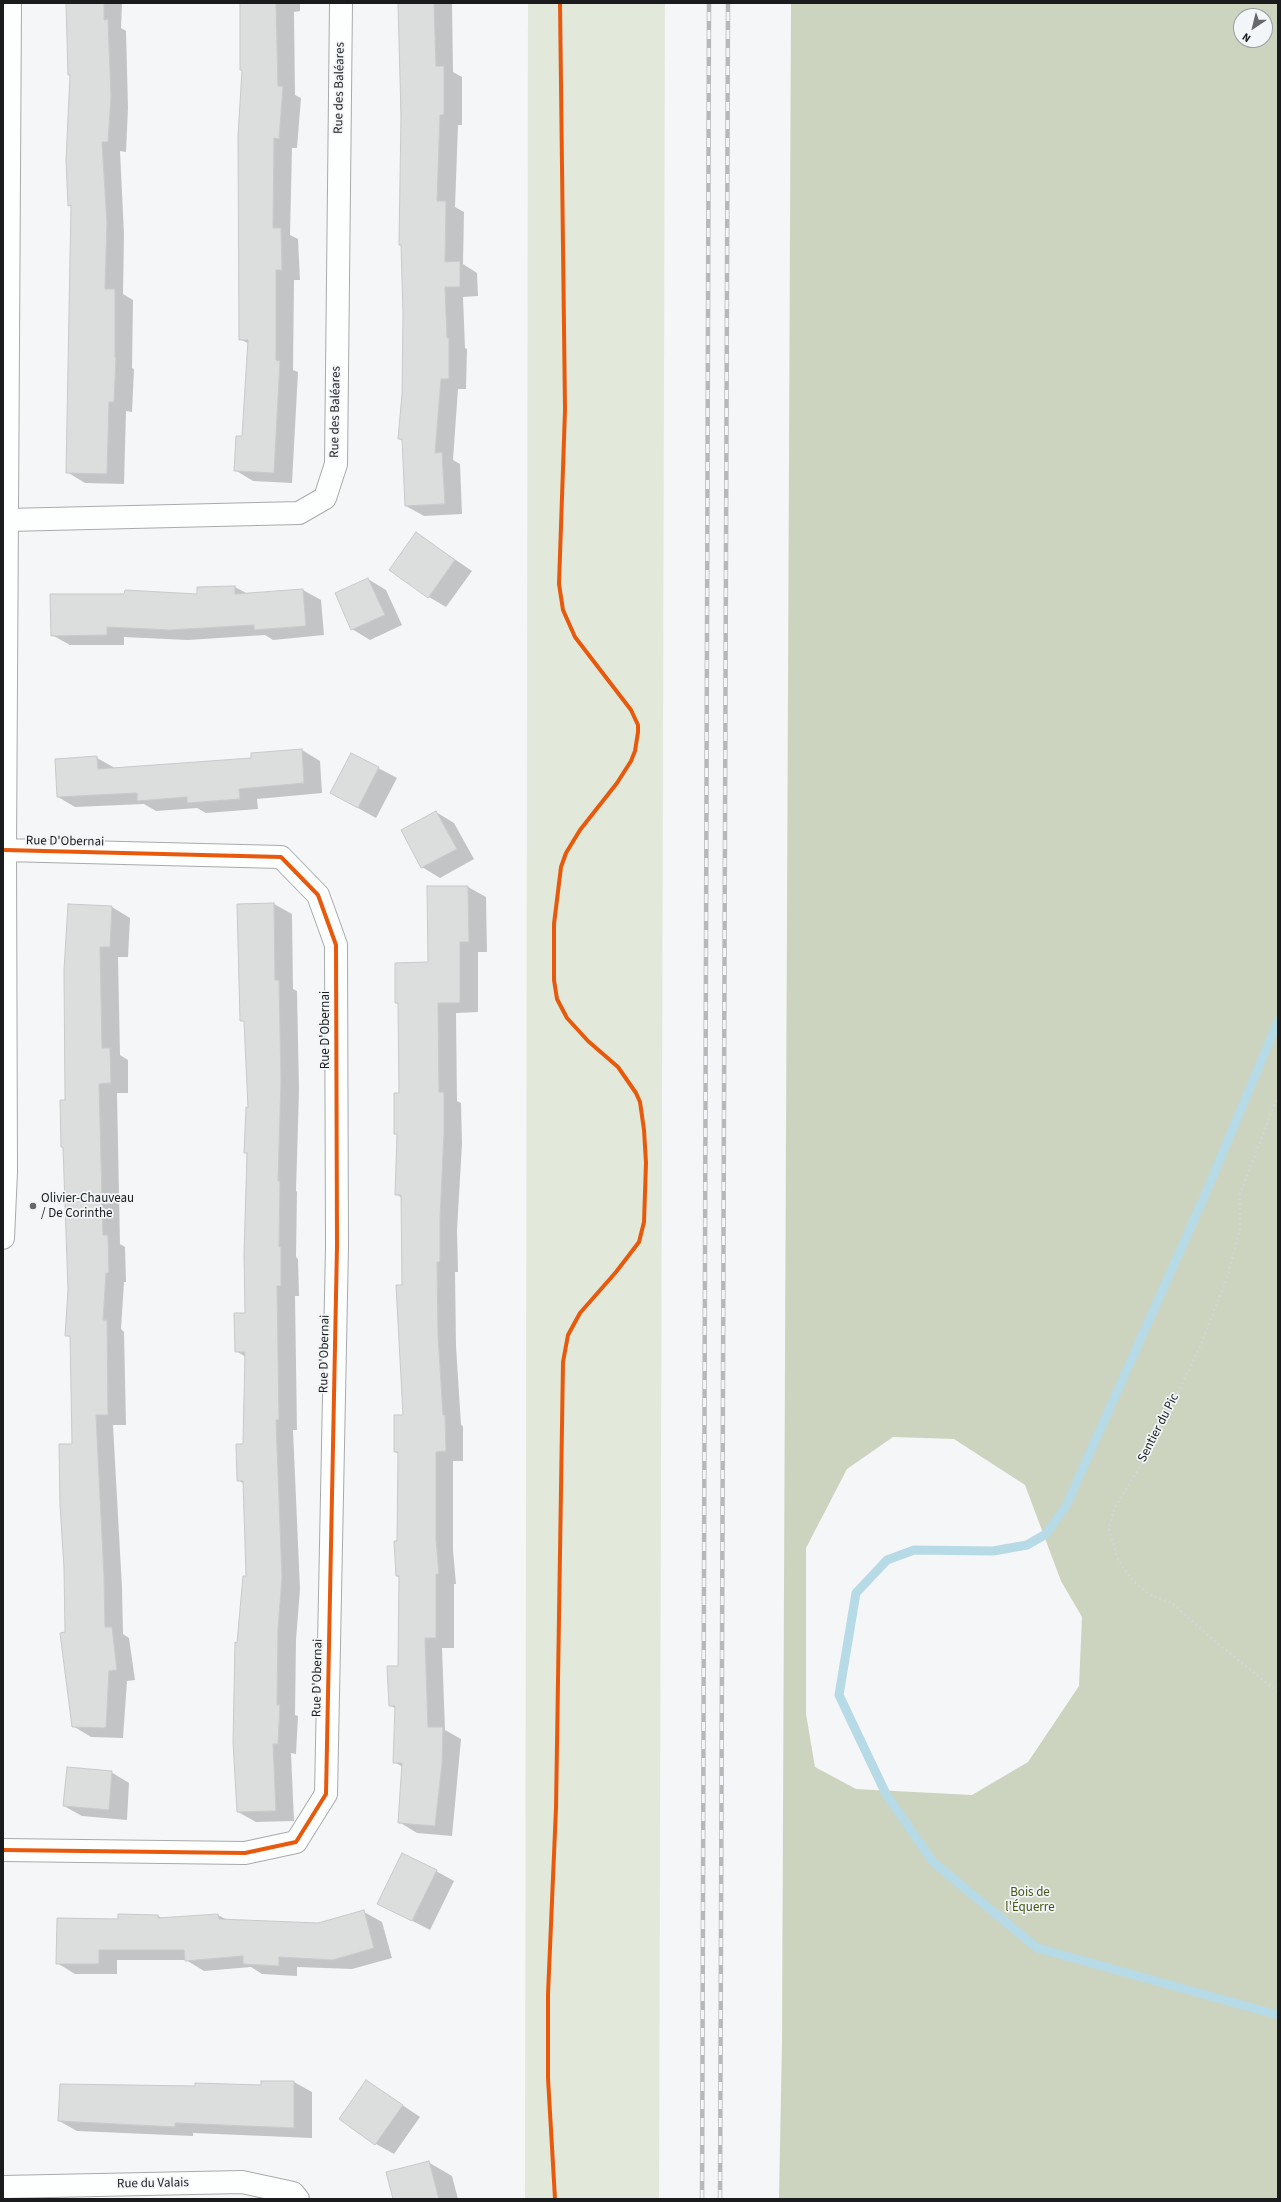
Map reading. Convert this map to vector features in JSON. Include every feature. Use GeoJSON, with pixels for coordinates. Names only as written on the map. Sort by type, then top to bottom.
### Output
{"type":"FeatureCollection","features":[{"type":"Feature","properties":{"kind":"street"},"geometry":{"type":"LineString","coordinates":[[3,1238],[7,520],[7,32],[10,3]]}},
{"type":"Feature","properties":{"kind":"street","name":"Rue des Baléares"},"geometry":{"type":"LineString","coordinates":[[7,520],[299,513],[325,498],[336,464],[341,3]]}},
{"type":"Feature","properties":{"kind":"street","name":"Rue D'Obernai"},"geometry":{"type":"LineString","coordinates":[[3,1850],[246,1853],[296,1842],[326,1794],[337,1246],[336,945],[318,895],[282,857],[5,850]]}},
{"type":"Feature","properties":{"kind":"street","name":"Rue du Valais"},"geometry":{"type":"LineString","coordinates":[[3,2187],[242,2182],[293,2193],[298,2199]]}},
{"type":"Feature","properties":{"kind":"shaded area"},"geometry":{"type":"Polygon","coordinates":[[[528,3],[665,3],[659,2199],[525,2199],[528,3]]]}},
{"type":"Feature","properties":{"kind":"green space","name":"Bois de l'Équerre"},"geometry":{"type":"Polygon","coordinates":[[[791,3],[1278,3],[1278,2199],[779,2199],[782,2043],[791,3]],[[893,1437],[847,1469],[806,1548],[806,1714],[815,1767],[856,1789],[972,1795],[1028,1762],[1079,1686],[1082,1617],[1061,1581],[1025,1485],[954,1439],[893,1437]]]}},
{"type":"Feature","properties":{"kind":"building"},"geometry":{"type":"Polygon","coordinates":[[[66,3],[104,3],[104,20],[108,19],[111,97],[108,142],[102,142],[107,223],[105,289],[115,289],[116,357],[114,402],[109,402],[107,474],[66,473],[71,205],[68,206],[66,160],[70,75],[68,75],[66,3]]]}},
{"type":"Feature","properties":{"kind":"building"},"geometry":{"type":"Polygon","coordinates":[[[240,3],[276,3],[278,86],[283,86],[279,139],[274,138],[273,228],[281,228],[282,270],[276,270],[276,360],[280,361],[274,473],[234,471],[236,436],[242,436],[248,340],[239,340],[238,136],[242,70],[240,70],[240,3]]]}},
{"type":"Feature","properties":{"kind":"building"},"geometry":{"type":"Polygon","coordinates":[[[398,3],[434,3],[436,66],[444,66],[444,115],[440,115],[437,201],[446,201],[445,262],[460,261],[460,287],[445,287],[447,338],[449,338],[449,379],[441,379],[435,453],[442,452],[445,504],[405,506],[402,439],[398,439],[402,394],[403,314],[401,245],[399,245],[401,115],[398,3]]]}},
{"type":"Feature","properties":{"kind":"building"},"geometry":{"type":"Polygon","coordinates":[[[416,532],[455,560],[428,598],[389,570],[416,532]]]}},
{"type":"Feature","properties":{"kind":"building"},"geometry":{"type":"Polygon","coordinates":[[[368,578],[385,615],[351,630],[335,593],[368,578]]]}},
{"type":"Feature","properties":{"kind":"building"},"geometry":{"type":"Polygon","coordinates":[[[235,586],[235,594],[303,589],[306,626],[254,630],[254,625],[170,630],[107,627],[107,635],[51,636],[50,594],[124,594],[125,590],[197,594],[197,587],[235,586]]]}},
{"type":"Feature","properties":{"kind":"building"},"geometry":{"type":"Polygon","coordinates":[[[302,749],[304,783],[239,789],[240,799],[187,803],[187,797],[137,801],[137,793],[57,797],[55,759],[97,756],[98,769],[251,758],[251,753],[302,749]]]}},
{"type":"Feature","properties":{"kind":"building"},"geometry":{"type":"Polygon","coordinates":[[[351,753],[379,767],[358,808],[330,793],[351,753]]]}},
{"type":"Feature","properties":{"kind":"building"},"geometry":{"type":"Polygon","coordinates":[[[436,811],[457,849],[421,868],[401,830],[436,811]]]}},
{"type":"Feature","properties":{"kind":"building"},"geometry":{"type":"Polygon","coordinates":[[[427,886],[468,886],[469,942],[460,942],[460,1003],[438,1003],[439,1092],[444,1092],[444,1133],[440,1219],[440,1262],[437,1262],[438,1335],[443,1415],[445,1415],[446,1451],[436,1452],[436,1539],[439,1574],[436,1574],[436,1638],[425,1638],[428,1727],[443,1727],[442,1764],[435,1826],[398,1823],[402,1763],[393,1763],[395,1706],[389,1706],[387,1666],[398,1666],[399,1576],[396,1576],[394,1541],[397,1541],[398,1452],[394,1452],[394,1415],[403,1415],[396,1285],[402,1285],[401,1195],[395,1195],[397,1134],[394,1134],[394,1093],[399,1093],[398,1003],[395,1003],[395,963],[428,962],[427,886]]]}},
{"type":"Feature","properties":{"kind":"building"},"geometry":{"type":"Polygon","coordinates":[[[274,903],[275,980],[279,980],[281,1080],[278,1181],[280,1181],[279,1247],[281,1247],[281,1286],[277,1286],[279,1420],[276,1420],[282,1578],[278,1629],[277,1705],[280,1705],[278,1744],[273,1744],[276,1811],[237,1812],[233,1742],[235,1642],[237,1643],[243,1576],[246,1576],[243,1481],[237,1481],[236,1444],[243,1444],[245,1352],[235,1352],[234,1313],[245,1313],[244,1255],[247,1153],[244,1153],[246,1107],[248,1108],[244,1021],[240,1021],[237,904],[274,903]]]}},
{"type":"Feature","properties":{"kind":"building"},"geometry":{"type":"Polygon","coordinates":[[[68,904],[112,906],[110,947],[100,947],[102,1048],[110,1048],[111,1083],[99,1084],[103,1235],[108,1235],[109,1273],[106,1273],[103,1320],[107,1320],[108,1415],[96,1415],[105,1627],[112,1627],[117,1670],[109,1671],[106,1728],[72,1727],[60,1633],[65,1632],[59,1444],[72,1444],[70,1336],[65,1336],[68,1290],[60,1100],[65,1100],[64,970],[68,904]]]}},
{"type":"Feature","properties":{"kind":"building"},"geometry":{"type":"Polygon","coordinates":[[[67,1767],[112,1771],[109,1810],[63,1806],[67,1767]]]}},
{"type":"Feature","properties":{"kind":"building"},"geometry":{"type":"Polygon","coordinates":[[[402,1853],[437,1870],[412,1921],[377,1904],[402,1853]]]}},
{"type":"Feature","properties":{"kind":"building"},"geometry":{"type":"Polygon","coordinates":[[[364,1910],[374,1948],[333,1960],[279,1957],[279,1966],[243,1964],[243,1956],[185,1961],[184,1950],[99,1950],[99,1964],[56,1964],[57,1918],[118,1919],[118,1914],[158,1915],[158,1918],[218,1914],[219,1919],[318,1923],[364,1910]]]}},
{"type":"Feature","properties":{"kind":"building"},"geometry":{"type":"Polygon","coordinates":[[[366,2080],[403,2105],[375,2145],[339,2119],[366,2080]]]}},
{"type":"Feature","properties":{"kind":"building"},"geometry":{"type":"Polygon","coordinates":[[[261,2081],[294,2081],[294,2128],[175,2123],[175,2127],[58,2121],[60,2084],[195,2086],[195,2083],[261,2085],[261,2081]]]}},
{"type":"Feature","properties":{"kind":"building"},"geometry":{"type":"Polygon","coordinates":[[[429,2161],[439,2199],[393,2199],[386,2172],[429,2161]]]}},
{"type":"Feature","properties":{"kind":"waterway"},"geometry":{"type":"LineString","coordinates":[[1278,1021],[1205,1195],[1066,1506],[1046,1534],[1027,1545],[993,1551],[914,1550],[887,1560],[856,1593],[839,1695],[886,1794],[933,1862],[1037,1948],[1278,2015]]}},
{"type":"Feature","properties":{"kind":"railway"},"geometry":{"type":"LineString","coordinates":[[702,2199],[709,3]]}},
{"type":"Feature","properties":{"kind":"railway"},"geometry":{"type":"LineString","coordinates":[[720,2199],[728,3]]}},
{"type":"Feature","properties":{"kind":"cycle path"},"geometry":{"type":"LineString","coordinates":[[555,2199],[548,2078],[548,1994],[556,1808],[563,1362],[568,1335],[580,1313],[616,1272],[639,1242],[644,1222],[646,1163],[644,1130],[640,1102],[636,1093],[618,1067],[588,1041],[567,1018],[557,999],[554,980],[554,924],[561,867],[566,853],[580,830],[617,783],[631,761],[635,751],[638,732],[638,725],[631,710],[575,637],[563,610],[559,584],[565,410],[560,3]]}},
{"type":"Feature","properties":{"kind":"cycle path"},"geometry":{"type":"LineString","coordinates":[[3,1850],[245,1853],[296,1842],[326,1794],[337,1246],[336,945],[318,895],[281,857],[5,850]]}},
{"type":"Feature","properties":{"kind":"place","name":"Olivier-Chauveau / De Corinthe"},"geometry":{"type":"Point","coordinates":[33,1206]}}]}
